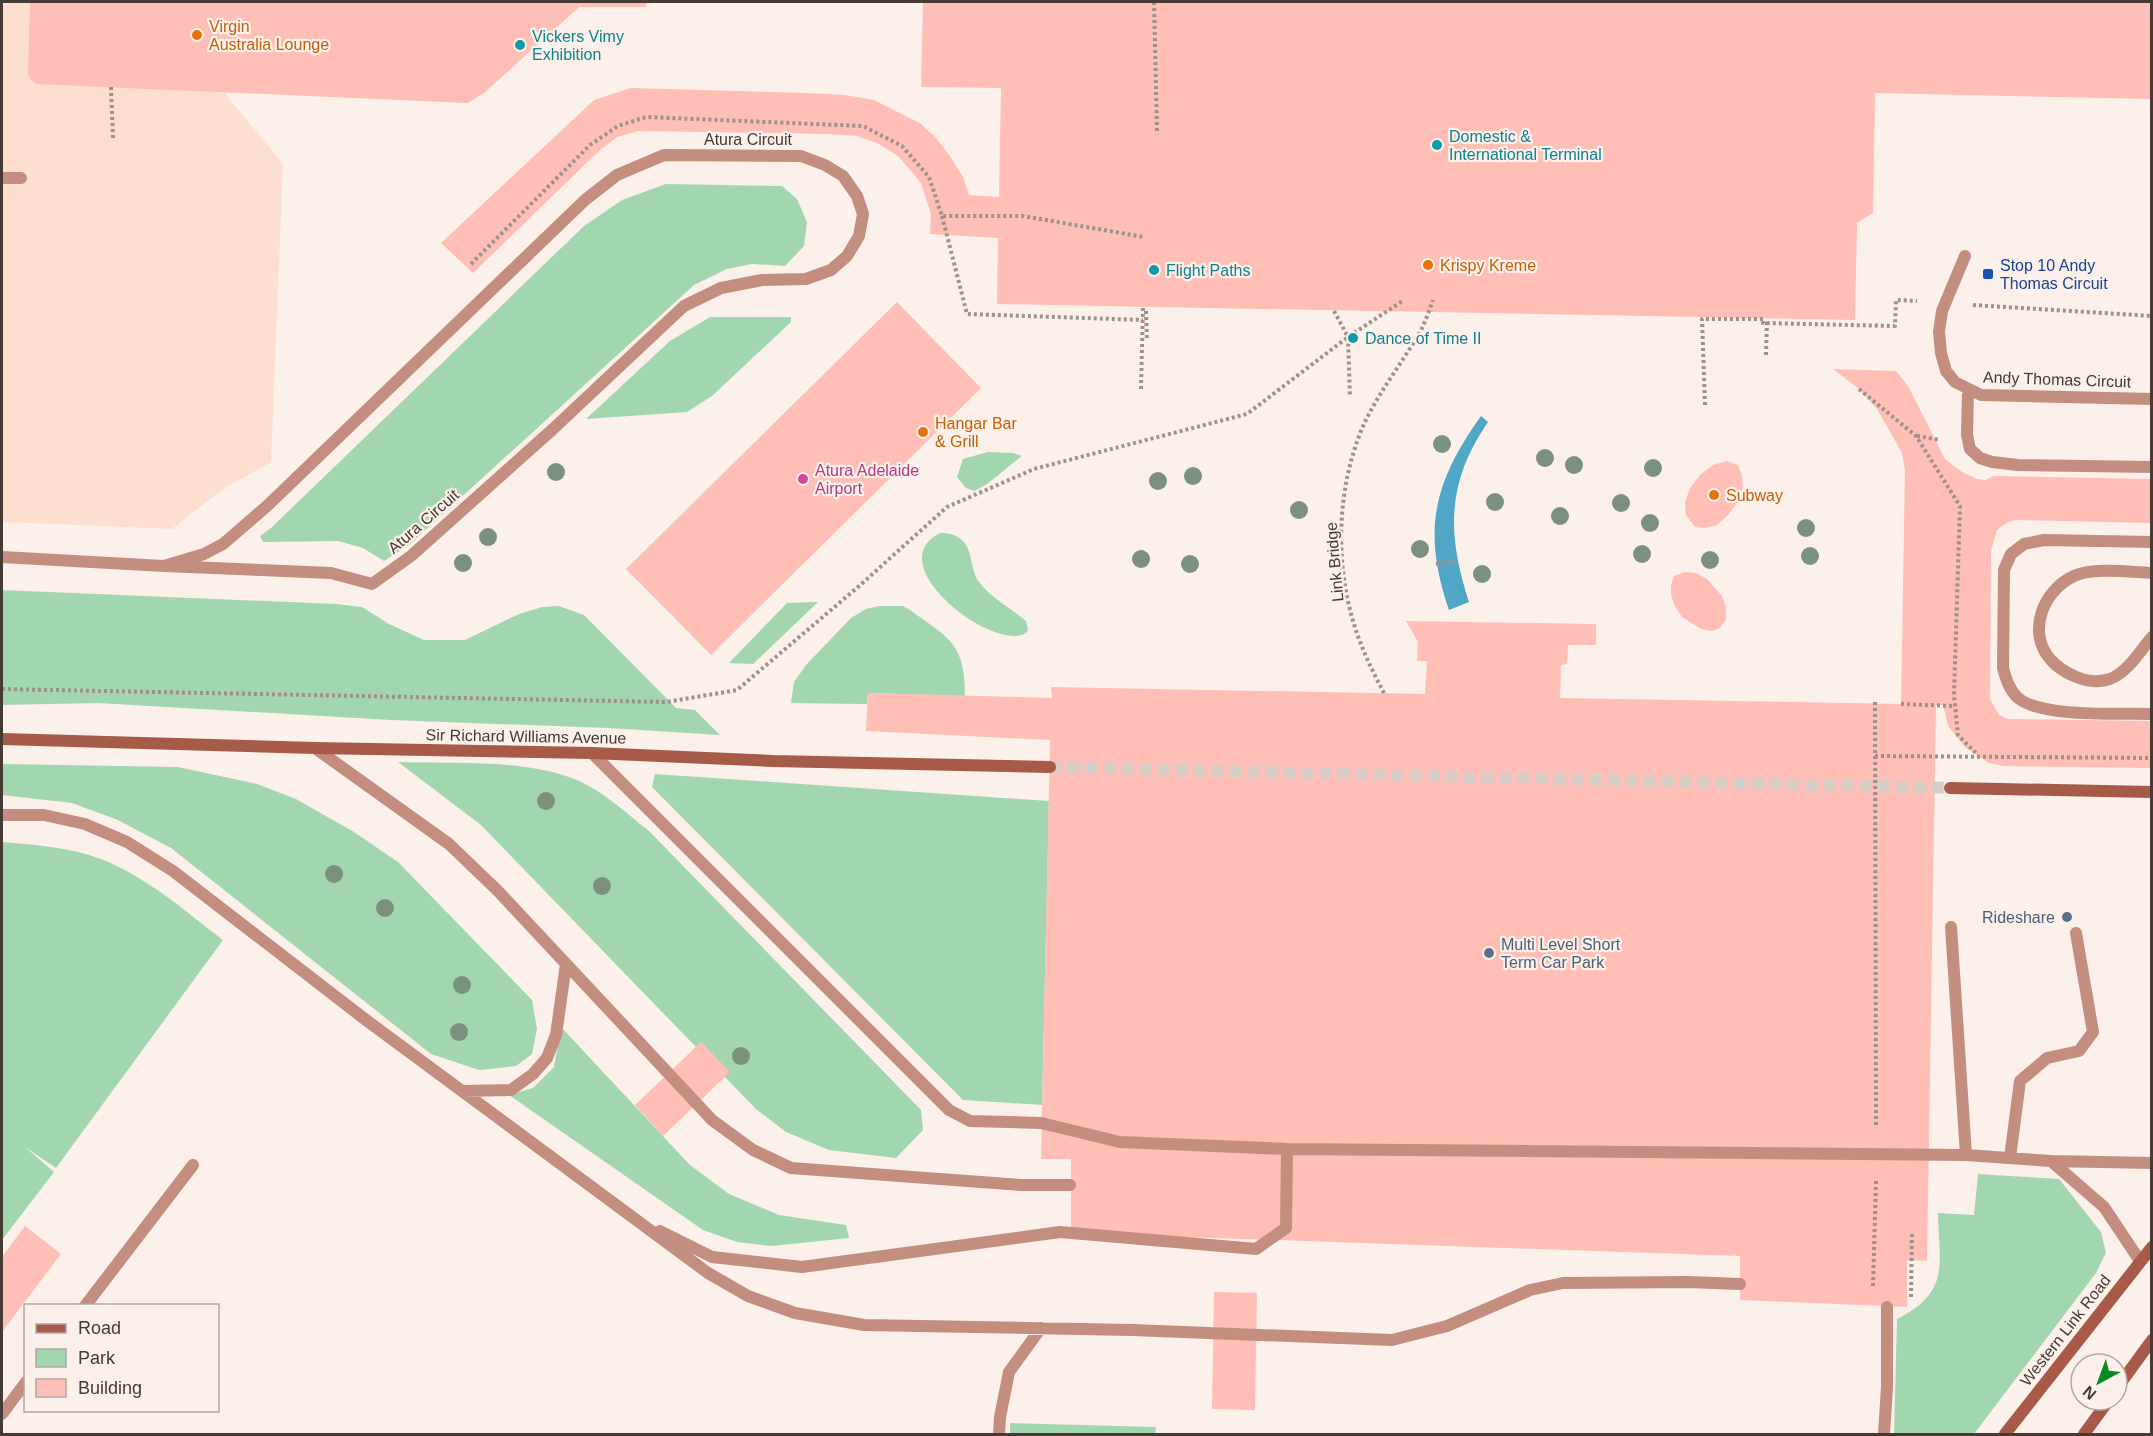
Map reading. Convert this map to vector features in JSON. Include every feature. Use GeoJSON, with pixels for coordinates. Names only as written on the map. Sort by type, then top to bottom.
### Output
{"type":"FeatureCollection","features":[{"type":"Feature","properties":{"kind":"main road","name":"Sir Richard Williams Avenue"},"geometry":{"type":"LineString","coordinates":[[2,739],[1050,767]]}},
{"type":"Feature","properties":{"kind":"main road"},"geometry":{"type":"LineString","coordinates":[[1950,788],[2151,792]]}},
{"type":"Feature","properties":{"kind":"main road","name":"Western Link Road"},"geometry":{"type":"LineString","coordinates":[[2005,1434],[2151,1247]]}},
{"type":"Feature","properties":{"kind":"main road"},"geometry":{"type":"LineString","coordinates":[[2129,1371],[2151,1340]]}},
{"type":"Feature","properties":{"kind":"main road"},"geometry":{"type":"LineString","coordinates":[[2084,1434],[2100,1412]]}},
{"type":"Feature","properties":{"kind":"lane","name":"Atura Circuit"},"geometry":{"type":"LineString","coordinates":[[2,557],[164,566],[331,573],[372,584],[420,548],[553,429],[684,306],[721,288],[762,280],[806,279],[831,270],[848,256],[859,236],[863,214],[857,196],[843,176],[825,165],[801,156],[664,154],[617,175],[585,200],[267,506],[223,544],[204,554],[164,566]]}},
{"type":"Feature","properties":{"kind":"lane"},"geometry":{"type":"LineString","coordinates":[[2,178],[21,178]]}},
{"type":"Feature","properties":{"kind":"lane","name":"Andy Thomas Circuit"},"geometry":{"type":"LineString","coordinates":[[1965,256],[1942,311],[1939,332],[1946,371],[1955,382],[1981,395],[2151,399]]}},
{"type":"Feature","properties":{"kind":"lane"},"geometry":{"type":"LineString","coordinates":[[1968,389],[1967,435],[1970,449],[1980,458],[2018,465],[2151,467]]}},
{"type":"Feature","properties":{"kind":"lane"},"geometry":{"type":"LineString","coordinates":[[2151,542],[2044,540],[2024,544],[2011,554],[2004,570],[2003,668],[2007,683],[2017,697],[2030,706],[2049,711],[2151,714]]}},
{"type":"Feature","properties":{"kind":"lane"},"geometry":{"type":"LineString","coordinates":[[2151,573],[2094,571],[2075,575],[2058,585],[2046,600],[2038,623],[2041,641],[2049,659],[2062,670],[2079,679],[2092,681],[2110,679],[2126,669],[2151,637]]}},
{"type":"Feature","properties":{"kind":"lane"},"geometry":{"type":"LineString","coordinates":[[315,748],[449,844],[498,891],[712,1120],[753,1150],[791,1168],[1020,1185],[1070,1185]]}},
{"type":"Feature","properties":{"kind":"lane"},"geometry":{"type":"LineString","coordinates":[[592,753],[949,1110],[970,1121],[1041,1123],[1120,1142],[1287,1149],[1966,1155],[2051,1161],[2151,1163]]}},
{"type":"Feature","properties":{"kind":"lane"},"geometry":{"type":"LineString","coordinates":[[2,814],[44,815],[85,824],[127,842],[173,871],[356,1012],[708,1273],[748,1296],[795,1313],[864,1325],[1041,1328],[1392,1340],[1447,1326],[1530,1290],[1563,1283],[1740,1284]]}},
{"type":"Feature","properties":{"kind":"lane"},"geometry":{"type":"LineString","coordinates":[[1952,927],[1966,1155]]}},
{"type":"Feature","properties":{"kind":"lane"},"geometry":{"type":"LineString","coordinates":[[2010,1158],[2020,1081],[2048,1058],[2079,1051],[2093,1032],[2076,933]]}},
{"type":"Feature","properties":{"kind":"lane"},"geometry":{"type":"LineString","coordinates":[[463,1091],[511,1090],[533,1074],[547,1058],[555,1035],[566,964]]}},
{"type":"Feature","properties":{"kind":"lane"},"geometry":{"type":"LineString","coordinates":[[630,1215],[712,1257],[801,1267],[1060,1232],[1256,1249],[1286,1228],[1287,1149]]}},
{"type":"Feature","properties":{"kind":"lane"},"geometry":{"type":"LineString","coordinates":[[2051,1161],[2104,1207],[2140,1261]]}},
{"type":"Feature","properties":{"kind":"lane"},"geometry":{"type":"LineString","coordinates":[[86,1304],[193,1165]]}},
{"type":"Feature","properties":{"kind":"lane"},"geometry":{"type":"LineString","coordinates":[[1884,1434],[1887,1387],[1887,1307]]}},
{"type":"Feature","properties":{"kind":"lane"},"geometry":{"type":"LineString","coordinates":[[999,1434],[1009,1372],[1041,1328]]}},
{"type":"Feature","properties":{"kind":"lane"},"geometry":{"type":"LineString","coordinates":[[2,1414],[24,1385]]}},
{"type":"Feature","properties":{"kind":"path"},"geometry":{"type":"LineString","coordinates":[[1154,2],[1157,132]]}},
{"type":"Feature","properties":{"kind":"path"},"geometry":{"type":"LineString","coordinates":[[111,87],[113,138]]}},
{"type":"Feature","properties":{"kind":"path"},"geometry":{"type":"LineString","coordinates":[[942,216],[967,314],[1143,320]]}},
{"type":"Feature","properties":{"kind":"path"},"geometry":{"type":"LineString","coordinates":[[2,689],[666,702],[737,690],[947,507],[1034,469],[1246,414],[1348,337],[1404,300]]}},
{"type":"Feature","properties":{"kind":"path","name":"Link Bridge"},"geometry":{"type":"LineString","coordinates":[[1384,693],[1359,639],[1344,580],[1342,548],[1345,484],[1364,424],[1421,331],[1433,300]]}},
{"type":"Feature","properties":{"kind":"path"},"geometry":{"type":"LineString","coordinates":[[1141,390],[1145,307],[1147,340]]}},
{"type":"Feature","properties":{"kind":"path"},"geometry":{"type":"LineString","coordinates":[[1334,311],[1348,337],[1350,397]]}},
{"type":"Feature","properties":{"kind":"path"},"geometry":{"type":"LineString","coordinates":[[1705,405],[1702,320],[1765,319],[1766,355]]}},
{"type":"Feature","properties":{"kind":"path"},"geometry":{"type":"LineString","coordinates":[[1858,389],[1916,436],[1960,506],[1954,695],[1958,735],[1978,755]]}},
{"type":"Feature","properties":{"kind":"path"},"geometry":{"type":"LineString","coordinates":[[1916,436],[1940,440]]}},
{"type":"Feature","properties":{"kind":"path"},"geometry":{"type":"LineString","coordinates":[[1436,564],[1457,560]]}},
{"type":"Feature","properties":{"kind":"path"},"geometry":{"type":"LineString","coordinates":[[1873,1290],[1876,1154],[1875,702]]}},
{"type":"Feature","properties":{"kind":"path"},"geometry":{"type":"LineString","coordinates":[[1901,704],[1955,706]]}},
{"type":"Feature","properties":{"kind":"path"},"geometry":{"type":"LineString","coordinates":[[1875,756],[2151,758]]}},
{"type":"Feature","properties":{"kind":"shaded area"},"geometry":{"type":"Polygon","coordinates":[[[2,2],[647,2],[646,7],[579,7],[484,93],[468,103],[224,92],[283,164],[271,462],[222,490],[172,529],[2,522],[2,2]]]}},
{"type":"Feature","properties":{"kind":"green space"},"geometry":{"type":"Polygon","coordinates":[[[666,184],[782,186],[797,199],[807,222],[804,246],[785,266],[752,264],[727,269],[694,285],[409,545],[384,561],[363,548],[338,541],[263,542],[260,536],[271,528],[584,226],[622,200],[666,184]]]}},
{"type":"Feature","properties":{"kind":"green space"},"geometry":{"type":"Polygon","coordinates":[[[710,317],[791,317],[791,322],[712,396],[687,412],[586,419],[670,341],[710,317]]]}},
{"type":"Feature","properties":{"kind":"green space"},"geometry":{"type":"Polygon","coordinates":[[[988,452],[1013,453],[1022,456],[980,488],[974,491],[966,488],[957,477],[963,459],[988,452]]]}},
{"type":"Feature","properties":{"kind":"green space"},"geometry":{"type":"Polygon","coordinates":[[[940,533],[957,536],[966,544],[979,582],[1026,621],[1028,630],[1026,633],[1010,636],[990,630],[968,618],[947,602],[931,584],[923,565],[925,547],[940,533]]]}},
{"type":"Feature","properties":{"kind":"green space"},"geometry":{"type":"Polygon","coordinates":[[[2,590],[362,607],[389,624],[424,640],[465,640],[519,614],[542,607],[559,606],[584,615],[676,708],[695,710],[720,735],[608,728],[391,720],[98,703],[2,705],[2,590]]]}},
{"type":"Feature","properties":{"kind":"green space"},"geometry":{"type":"Polygon","coordinates":[[[818,602],[753,664],[729,663],[787,603],[818,602]]]}},
{"type":"Feature","properties":{"kind":"green space"},"geometry":{"type":"Polygon","coordinates":[[[879,606],[903,606],[945,636],[958,653],[962,664],[965,696],[868,693],[867,704],[791,703],[794,682],[806,665],[851,618],[866,609],[879,606]]]}},
{"type":"Feature","properties":{"kind":"green space"},"geometry":{"type":"Polygon","coordinates":[[[398,762],[528,767],[569,777],[601,793],[649,831],[921,1110],[923,1130],[896,1158],[829,1150],[786,1132],[756,1109],[481,825],[398,762]]]}},
{"type":"Feature","properties":{"kind":"green space"},"geometry":{"type":"Polygon","coordinates":[[[2,764],[178,767],[257,784],[296,799],[354,832],[398,862],[532,1000],[537,1029],[532,1054],[516,1066],[479,1070],[431,1054],[171,848],[118,820],[72,803],[2,795],[2,764]]]}},
{"type":"Feature","properties":{"kind":"green space"},"geometry":{"type":"Polygon","coordinates":[[[655,774],[1049,801],[1042,1105],[963,1100],[652,787],[655,774]]]}},
{"type":"Feature","properties":{"kind":"green space"},"geometry":{"type":"Polygon","coordinates":[[[2,842],[77,852],[118,866],[165,895],[223,940],[56,1168],[25,1147],[54,1172],[2,1240],[2,842]]]}},
{"type":"Feature","properties":{"kind":"green space"},"geometry":{"type":"Polygon","coordinates":[[[561,1027],[690,1165],[729,1194],[779,1215],[846,1225],[849,1238],[771,1246],[737,1242],[703,1230],[509,1095],[533,1088],[554,1067],[561,1027]]]}},
{"type":"Feature","properties":{"kind":"green space"},"geometry":{"type":"Polygon","coordinates":[[[1978,1174],[2059,1179],[2101,1232],[2106,1253],[2096,1273],[1974,1434],[1894,1434],[1897,1319],[1914,1309],[1934,1287],[1940,1262],[1938,1213],[1974,1215],[1978,1174]]]}},
{"type":"Feature","properties":{"kind":"green space"},"geometry":{"type":"Polygon","coordinates":[[[1010,1423],[1156,1427],[1155,1434],[1010,1434],[1010,1423]]]}},
{"type":"Feature","properties":{"kind":"water"},"geometry":{"type":"Polygon","coordinates":[[[1481,416],[1488,422],[1464,466],[1454,509],[1457,554],[1469,602],[1449,610],[1436,556],[1437,509],[1452,463],[1481,416]]]}},
{"type":"Feature","properties":{"kind":"building"},"geometry":{"type":"Polygon","coordinates":[[[30,2],[647,2],[646,7],[579,7],[484,93],[468,103],[36,84],[28,74],[30,2]]]}},
{"type":"Feature","properties":{"kind":"building","name":"Domestic & International Terminal"},"geometry":{"type":"Polygon","coordinates":[[[923,2],[2152,2],[2152,99],[1875,93],[1873,213],[1857,223],[1855,320],[997,304],[998,238],[930,234],[931,214],[921,183],[898,156],[879,144],[857,136],[828,134],[638,131],[617,137],[599,151],[473,273],[441,243],[594,100],[631,88],[806,93],[845,95],[874,100],[920,123],[935,137],[963,177],[969,195],[999,197],[1001,88],[921,87],[923,2]]]}},
{"type":"Feature","properties":{"kind":"building","name":"Atura Adelaide Airport"},"geometry":{"type":"Polygon","coordinates":[[[897,302],[981,388],[711,655],[626,569],[897,302]]]}},
{"type":"Feature","properties":{"kind":"building","name":"Multi Level Short Term Car Park"},"geometry":{"type":"Polygon","coordinates":[[[1833,369],[1896,371],[1908,386],[1945,459],[1962,472],[1977,479],[1985,480],[1994,476],[2152,479],[2152,523],[2015,520],[1997,530],[1991,551],[1990,699],[1999,715],[2008,719],[2152,721],[2152,768],[2003,766],[1989,763],[1965,747],[1948,726],[1943,705],[1936,705],[1927,1261],[1907,1260],[1907,1307],[1740,1300],[1740,1256],[1071,1233],[1071,1159],[1041,1159],[1050,740],[866,731],[868,693],[1052,698],[1051,687],[1425,694],[1427,661],[1417,661],[1418,642],[1406,621],[1596,624],[1596,645],[1568,645],[1567,664],[1561,665],[1560,698],[1901,704],[1905,470],[1902,453],[1877,409],[1859,389],[1833,369]]]}},
{"type":"Feature","properties":{"kind":"building","name":"Subway"},"geometry":{"type":"Polygon","coordinates":[[[1727,461],[1738,465],[1742,476],[1743,488],[1737,503],[1717,525],[1705,528],[1695,527],[1686,515],[1685,502],[1690,488],[1700,475],[1713,465],[1727,461]]]}},
{"type":"Feature","properties":{"kind":"building"},"geometry":{"type":"Polygon","coordinates":[[[1685,572],[1696,573],[1707,579],[1722,596],[1726,607],[1726,619],[1720,628],[1712,631],[1701,629],[1682,617],[1675,606],[1671,595],[1671,585],[1674,576],[1685,572]]]}},
{"type":"Feature","properties":{"kind":"building"},"geometry":{"type":"Polygon","coordinates":[[[701,1042],[730,1072],[663,1136],[635,1105],[701,1042]]]}},
{"type":"Feature","properties":{"kind":"building"},"geometry":{"type":"Polygon","coordinates":[[[25,1226],[61,1254],[2,1332],[2,1257],[25,1226]]]}},
{"type":"Feature","properties":{"kind":"building"},"geometry":{"type":"Polygon","coordinates":[[[1214,1292],[1257,1293],[1255,1410],[1212,1409],[1214,1292]]]}},
{"type":"Feature","properties":{"kind":"tunnel"},"geometry":{"type":"LineString","coordinates":[[1050,767],[1950,788]]}},
{"type":"Feature","properties":{"kind":"place","name":"Virgin Australia Lounge"},"geometry":{"type":"Point","coordinates":[197,35]}},
{"type":"Feature","properties":{"kind":"place","name":"Vickers Vimy Exhibition"},"geometry":{"type":"Point","coordinates":[520,45]}},
{"type":"Feature","properties":{"kind":"place","name":"Domestic & International Terminal"},"geometry":{"type":"Point","coordinates":[1437,145]}},
{"type":"Feature","properties":{"kind":"place","name":"Krispy Kreme"},"geometry":{"type":"Point","coordinates":[1428,265]}},
{"type":"Feature","properties":{"kind":"place","name":"Flight Paths"},"geometry":{"type":"Point","coordinates":[1154,270]}},
{"type":"Feature","properties":{"kind":"place","name":"Stop 10 Andy Thomas Circuit"},"geometry":{"type":"Point","coordinates":[1988,274]}},
{"type":"Feature","properties":{"kind":"place","name":"Dance of Time II"},"geometry":{"type":"Point","coordinates":[1353,338]}},
{"type":"Feature","properties":{"kind":"place","name":"Hangar Bar & Grill"},"geometry":{"type":"Point","coordinates":[923,432]}},
{"type":"Feature","properties":{"kind":"place","name":"Atura Adelaide Airport"},"geometry":{"type":"Point","coordinates":[803,479]}},
{"type":"Feature","properties":{"kind":"place","name":"Subway"},"geometry":{"type":"Point","coordinates":[1714,495]}},
{"type":"Feature","properties":{"kind":"place","name":"Rideshare"},"geometry":{"type":"Point","coordinates":[2067,917]}},
{"type":"Feature","properties":{"kind":"place","name":"Multi Level Short Term Car Park"},"geometry":{"type":"Point","coordinates":[1489,953]}}]}
